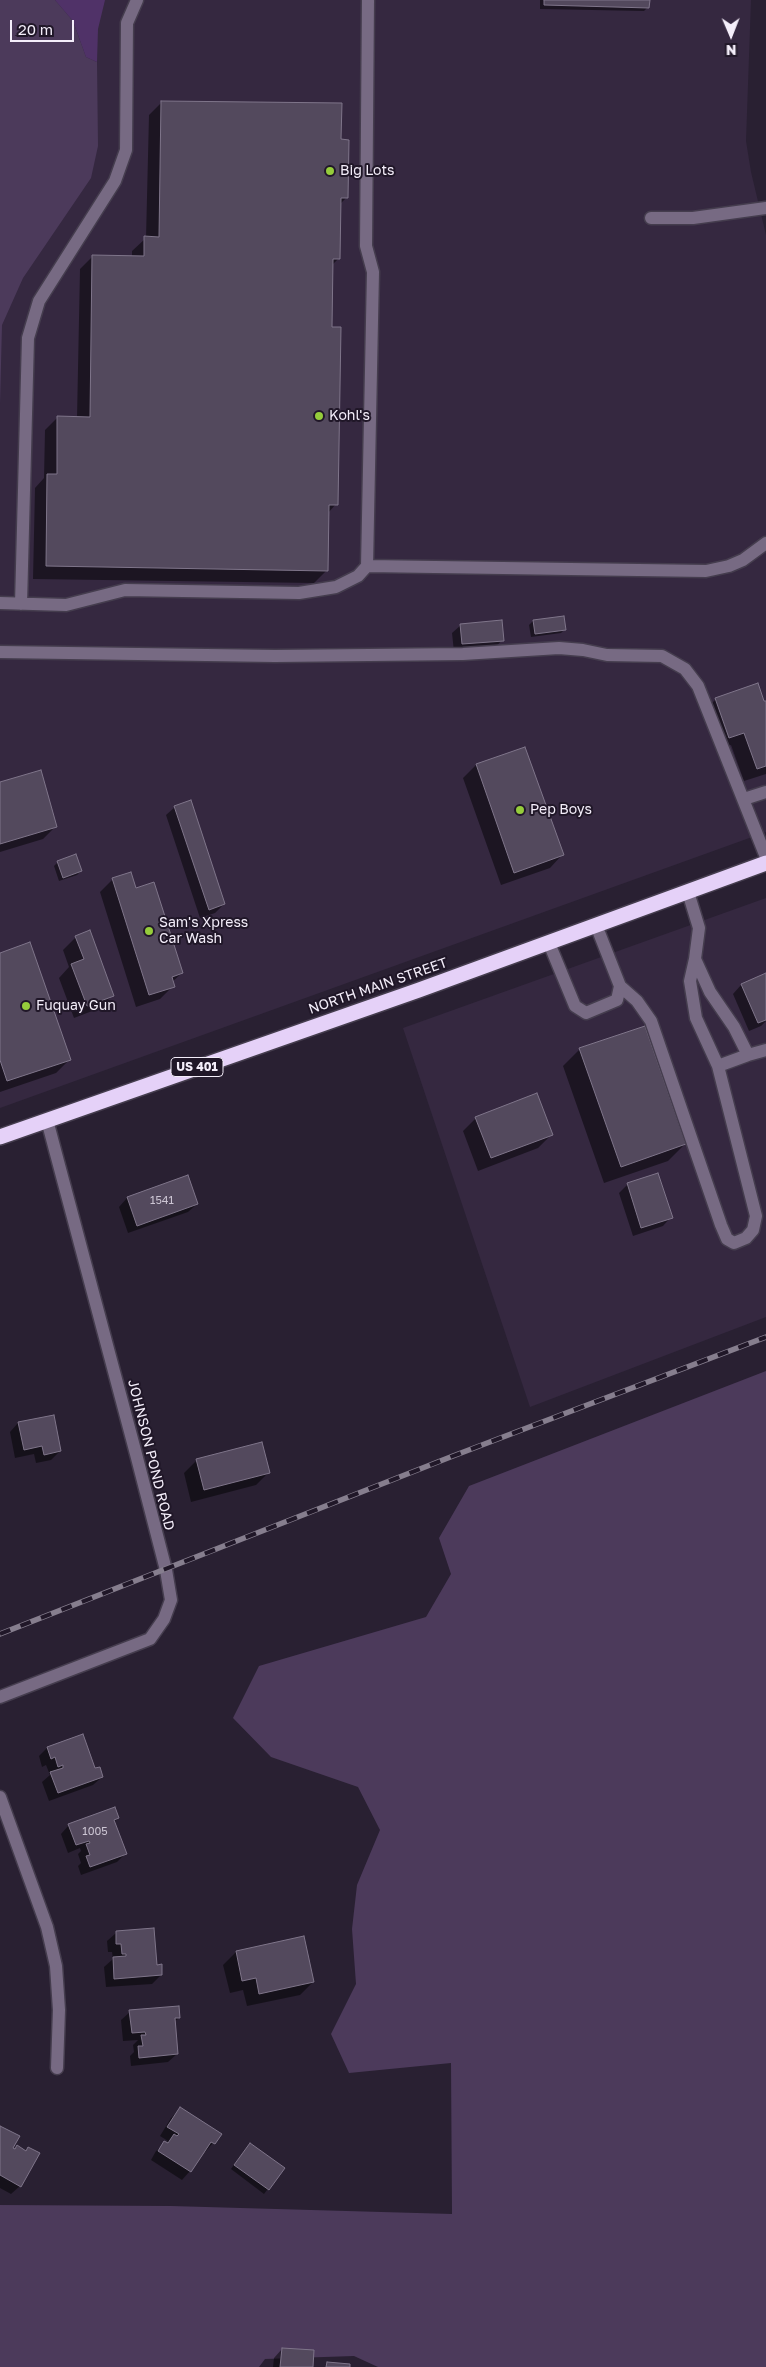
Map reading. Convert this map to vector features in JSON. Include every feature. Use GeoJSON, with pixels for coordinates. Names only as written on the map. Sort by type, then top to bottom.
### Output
{"type":"FeatureCollection","features":[{"type":"Feature","properties":{"kind":"highway","name":"NORTH MAIN STREET"},"geometry":{"type":"LineString","coordinates":[[0,1137],[550,943],[766,863]]}},
{"type":"Feature","properties":{"kind":"street"},"geometry":{"type":"LineString","coordinates":[[21,604],[28,338],[39,302],[115,181],[126,150],[127,23],[137,0]]}},
{"type":"Feature","properties":{"kind":"street"},"geometry":{"type":"LineString","coordinates":[[0,603],[66,605],[125,590],[299,593],[336,587],[358,576],[367,566],[372,272],[366,246],[368,0]]}},
{"type":"Feature","properties":{"kind":"street"},"geometry":{"type":"LineString","coordinates":[[651,218],[693,218],[766,208]]}},
{"type":"Feature","properties":{"kind":"street"},"geometry":{"type":"LineString","coordinates":[[367,566],[706,571],[743,560],[766,543]]}},
{"type":"Feature","properties":{"kind":"street"},"geometry":{"type":"LineString","coordinates":[[0,652],[275,656],[463,654],[559,648],[607,655],[662,656],[685,669],[698,686],[766,857]]}},
{"type":"Feature","properties":{"kind":"street"},"geometry":{"type":"LineString","coordinates":[[744,799],[766,792]]}},
{"type":"Feature","properties":{"kind":"street"},"geometry":{"type":"LineString","coordinates":[[596,926],[620,986],[637,1001],[651,1021],[721,1225],[728,1239],[734,1243],[746,1238],[753,1230],[756,1216],[718,1066],[696,1018],[690,981],[699,928],[688,892]]}},
{"type":"Feature","properties":{"kind":"street"},"geometry":{"type":"LineString","coordinates":[[550,943],[575,1006],[586,1013],[617,1000],[620,986]]}},
{"type":"Feature","properties":{"kind":"street"},"geometry":{"type":"LineString","coordinates":[[695,959],[710,992],[734,1027],[748,1055]]}},
{"type":"Feature","properties":{"kind":"street"},"geometry":{"type":"LineString","coordinates":[[718,1066],[766,1050]]}},
{"type":"Feature","properties":{"kind":"street","name":"JOHNSON POND ROAD"},"geometry":{"type":"LineString","coordinates":[[0,1697],[150,1639],[164,1618],[171,1600],[166,1570],[47,1120]]}},
{"type":"Feature","properties":{"kind":"street"},"geometry":{"type":"LineString","coordinates":[[0,1797],[47,1927],[56,1966],[59,2010],[57,2068]]}},
{"type":"Feature","properties":{"kind":"shaded area"},"geometry":{"type":"Polygon","coordinates":[[[0,0],[751,0],[746,141],[751,172],[766,235],[766,832],[0,1108],[0,0]]]}},
{"type":"Feature","properties":{"kind":"shaded area"},"geometry":{"type":"Polygon","coordinates":[[[0,0],[55,0],[73,21],[86,57],[97,62],[98,146],[91,178],[23,278],[2,325],[0,404],[0,0]]]}},
{"type":"Feature","properties":{"kind":"shaded area"},"geometry":{"type":"Polygon","coordinates":[[[55,0],[105,0],[98,29],[97,62],[86,57],[73,21],[55,0]]]}},
{"type":"Feature","properties":{"kind":"shaded area"},"geometry":{"type":"Polygon","coordinates":[[[766,898],[766,1317],[530,1407],[403,1028],[766,898]]]}},
{"type":"Feature","properties":{"kind":"shaded area"},"geometry":{"type":"Polygon","coordinates":[[[766,1371],[766,2367],[378,2367],[354,2356],[265,2359],[259,2367],[0,2367],[0,2205],[171,2206],[452,2214],[451,2063],[349,2073],[331,2034],[356,1984],[352,1929],[357,1885],[380,1830],[358,1787],[271,1757],[233,1718],[259,1666],[426,1617],[451,1574],[439,1538],[469,1486],[766,1371]]]}},
{"type":"Feature","properties":{"kind":"building"},"geometry":{"type":"Polygon","coordinates":[[[544,0],[650,0],[649,8],[544,5],[544,0]]]}},
{"type":"Feature","properties":{"kind":"building"},"geometry":{"type":"Polygon","coordinates":[[[161,101],[342,103],[341,139],[349,140],[348,198],[341,198],[340,259],[333,259],[332,327],[341,327],[338,505],[329,505],[328,571],[46,566],[47,474],[57,474],[57,416],[90,417],[92,255],[144,256],[144,236],[159,237],[161,101]]]}},
{"type":"Feature","properties":{"kind":"building"},"geometry":{"type":"Polygon","coordinates":[[[564,616],[566,630],[535,634],[533,620],[564,616]]]}},
{"type":"Feature","properties":{"kind":"building"},"geometry":{"type":"Polygon","coordinates":[[[502,620],[504,641],[462,644],[460,624],[502,620]]]}},
{"type":"Feature","properties":{"kind":"building"},"geometry":{"type":"Polygon","coordinates":[[[758,683],[764,701],[766,701],[766,766],[757,769],[744,733],[729,738],[715,698],[758,683]]]}},
{"type":"Feature","properties":{"kind":"building","name":"Pep Boys"},"geometry":{"type":"Polygon","coordinates":[[[525,747],[564,855],[514,873],[476,764],[525,747]]]}},
{"type":"Feature","properties":{"kind":"building"},"geometry":{"type":"Polygon","coordinates":[[[41,770],[57,827],[0,844],[0,782],[41,770]]]}},
{"type":"Feature","properties":{"kind":"building","name":"Sam's Xpress Car Wash"},"geometry":{"type":"Polygon","coordinates":[[[191,800],[225,904],[209,910],[174,806],[191,800]]]}},
{"type":"Feature","properties":{"kind":"building"},"geometry":{"type":"Polygon","coordinates":[[[76,854],[82,871],[63,878],[57,861],[76,854]]]}},
{"type":"Feature","properties":{"kind":"building","name":"Sam's Xpress Car Wash"},"geometry":{"type":"Polygon","coordinates":[[[131,872],[136,888],[154,882],[183,973],[172,977],[175,987],[149,995],[112,878],[131,872]]]}},
{"type":"Feature","properties":{"kind":"building"},"geometry":{"type":"Polygon","coordinates":[[[90,930],[114,996],[87,1006],[71,964],[84,959],[75,936],[90,930]]]}},
{"type":"Feature","properties":{"kind":"building","name":"Fuquay Gun"},"geometry":{"type":"Polygon","coordinates":[[[30,942],[71,1060],[7,1081],[0,1060],[0,953],[30,942]]]}},
{"type":"Feature","properties":{"kind":"building"},"geometry":{"type":"Polygon","coordinates":[[[766,973],[766,1020],[758,1023],[741,984],[766,973]]]}},
{"type":"Feature","properties":{"kind":"building"},"geometry":{"type":"Polygon","coordinates":[[[645,1026],[686,1144],[621,1167],[579,1048],[645,1026]]]}},
{"type":"Feature","properties":{"kind":"building"},"geometry":{"type":"Polygon","coordinates":[[[537,1093],[553,1135],[491,1158],[475,1117],[537,1093]]]}},
{"type":"Feature","properties":{"kind":"building"},"geometry":{"type":"Polygon","coordinates":[[[658,1173],[673,1218],[641,1228],[627,1183],[658,1173]]]}},
{"type":"Feature","properties":{"kind":"building"},"geometry":{"type":"Polygon","coordinates":[[[188,1175],[198,1204],[137,1226],[127,1197],[188,1175]]]}},
{"type":"Feature","properties":{"kind":"building"},"geometry":{"type":"Polygon","coordinates":[[[54,1415],[61,1451],[44,1455],[42,1446],[24,1450],[18,1422],[54,1415]]]}},
{"type":"Feature","properties":{"kind":"building"},"geometry":{"type":"Polygon","coordinates":[[[262,1442],[270,1473],[204,1490],[196,1459],[262,1442]]]}},
{"type":"Feature","properties":{"kind":"building"},"geometry":{"type":"Polygon","coordinates":[[[83,1734],[95,1768],[100,1767],[103,1777],[58,1793],[50,1772],[63,1768],[63,1765],[58,1767],[55,1757],[51,1759],[47,1747],[83,1734]]]}},
{"type":"Feature","properties":{"kind":"building"},"geometry":{"type":"Polygon","coordinates":[[[115,1807],[119,1818],[114,1820],[127,1854],[90,1867],[86,1856],[90,1855],[86,1844],[90,1843],[89,1841],[76,1845],[68,1824],[115,1807]]]}},
{"type":"Feature","properties":{"kind":"building"},"geometry":{"type":"Polygon","coordinates":[[[154,1928],[157,1965],[162,1964],[162,1975],[114,1979],[113,1957],[126,1956],[126,1954],[122,1954],[121,1944],[116,1944],[116,1931],[154,1928]]]}},
{"type":"Feature","properties":{"kind":"building"},"geometry":{"type":"Polygon","coordinates":[[[304,1936],[314,1982],[259,1994],[256,1978],[242,1981],[236,1951],[304,1936]]]}},
{"type":"Feature","properties":{"kind":"building"},"geometry":{"type":"Polygon","coordinates":[[[179,2006],[180,2018],[175,2018],[178,2054],[139,2058],[138,2046],[143,2046],[141,2035],[146,2035],[145,2032],[132,2033],[129,2010],[179,2006]]]}},
{"type":"Feature","properties":{"kind":"building"},"geometry":{"type":"Polygon","coordinates":[[[180,2107],[222,2134],[215,2144],[211,2142],[191,2172],[158,2151],[164,2141],[168,2143],[174,2134],[177,2136],[179,2134],[167,2127],[180,2107]]]}},
{"type":"Feature","properties":{"kind":"building"},"geometry":{"type":"Polygon","coordinates":[[[0,2126],[20,2136],[13,2148],[15,2149],[17,2145],[26,2151],[28,2147],[40,2153],[21,2187],[0,2175],[0,2126]]]}},
{"type":"Feature","properties":{"kind":"building"},"geometry":{"type":"Polygon","coordinates":[[[250,2143],[285,2168],[269,2190],[234,2165],[250,2143]]]}},
{"type":"Feature","properties":{"kind":"building"},"geometry":{"type":"Polygon","coordinates":[[[282,2348],[314,2350],[313,2367],[280,2367],[282,2348]]]}},
{"type":"Feature","properties":{"kind":"building"},"geometry":{"type":"Polygon","coordinates":[[[327,2362],[350,2364],[350,2367],[326,2367],[327,2362]]]}},
{"type":"Feature","properties":{"kind":"railway"},"geometry":{"type":"LineString","coordinates":[[0,1634],[453,1456],[766,1337]]}},
{"type":"Feature","properties":{"kind":"place","name":"Big Lots"},"geometry":{"type":"Point","coordinates":[330,171]}},
{"type":"Feature","properties":{"kind":"place","name":"Kohl's"},"geometry":{"type":"Point","coordinates":[319,416]}},
{"type":"Feature","properties":{"kind":"place","name":"Pep Boys"},"geometry":{"type":"Point","coordinates":[520,810]}},
{"type":"Feature","properties":{"kind":"place","name":"Sam's Xpress Car Wash"},"geometry":{"type":"Point","coordinates":[149,931]}},
{"type":"Feature","properties":{"kind":"place","name":"Fuquay Gun"},"geometry":{"type":"Point","coordinates":[26,1006]}}]}
